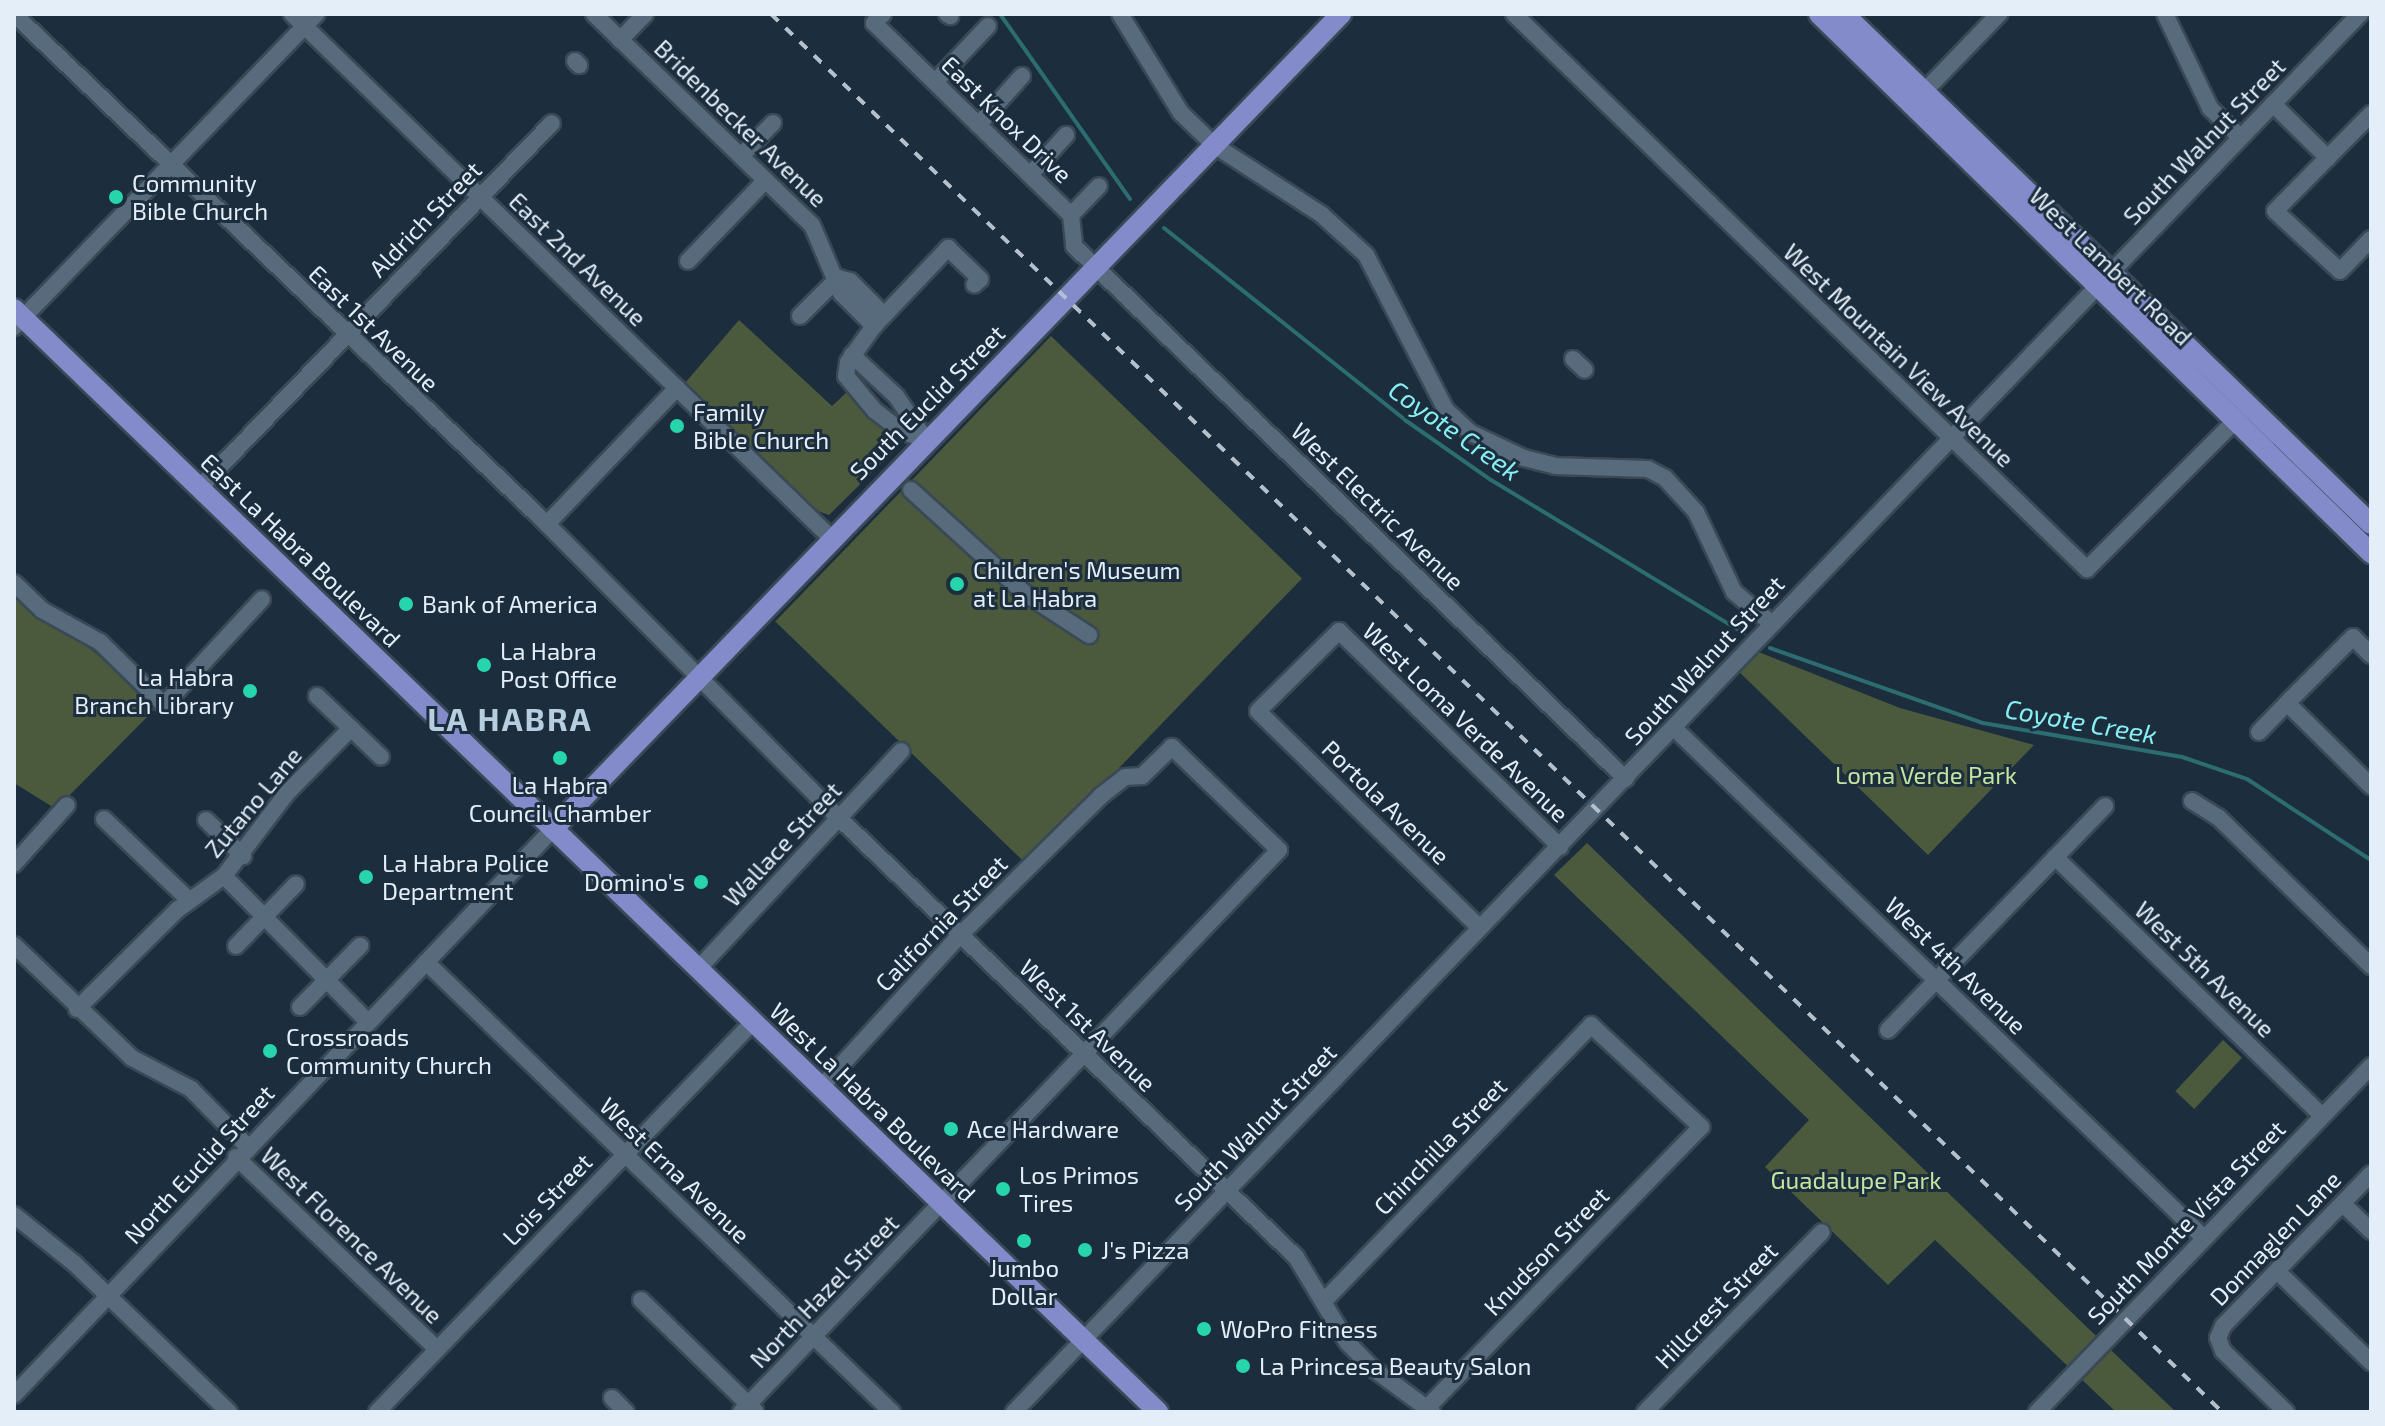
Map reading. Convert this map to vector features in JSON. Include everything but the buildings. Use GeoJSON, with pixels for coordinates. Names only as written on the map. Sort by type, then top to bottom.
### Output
{"type":"FeatureCollection","features":[{"type":"Feature","properties":{"kind":"main road","name":"South Euclid Street"},"geometry":{"type":"LineString","coordinates":[[553,829],[831,538],[1341,14]]}},
{"type":"Feature","properties":{"kind":"main road","name":"West Lambert Road"},"geometry":{"type":"LineString","coordinates":[[1819,14],[2112,272],[2371,524]]}},
{"type":"Feature","properties":{"kind":"main road","name":"West Lambert Road"},"geometry":{"type":"LineString","coordinates":[[1844,14],[1917,99],[2096,288],[2371,553]]}},
{"type":"Feature","properties":{"kind":"main road","name":"East La Habra Boulevard"},"geometry":{"type":"LineString","coordinates":[[17,318],[200,487],[553,829]]}},
{"type":"Feature","properties":{"kind":"main road","name":"West La Habra Boulevard"},"geometry":{"type":"LineString","coordinates":[[553,829],[1158,1412]]}},
{"type":"Feature","properties":{"kind":"street","name":"East 1st Avenue"},"geometry":{"type":"LineString","coordinates":[[14,14],[701,675]]}},
{"type":"Feature","properties":{"kind":"street","name":"Bridenbecker Avenue"},"geometry":{"type":"LineString","coordinates":[[594,14],[812,225],[838,278],[850,281],[879,320]]}},
{"type":"Feature","properties":{"kind":"street"},"geometry":{"type":"LineString","coordinates":[[620,40],[645,14]]}},
{"type":"Feature","properties":{"kind":"street"},"geometry":{"type":"LineString","coordinates":[[1120,14],[1181,113],[1214,145],[1322,215],[1366,255],[1430,385],[1471,433],[1524,458],[1555,466],[1648,469],[1665,478],[1696,512],[1734,592],[1771,623]]}},
{"type":"Feature","properties":{"kind":"street","name":"West Mountain View Avenue"},"geometry":{"type":"LineString","coordinates":[[1514,14],[2087,569],[2250,407]]}},
{"type":"Feature","properties":{"kind":"street"},"geometry":{"type":"LineString","coordinates":[[1917,99],[1999,14]]}},
{"type":"Feature","properties":{"kind":"street"},"geometry":{"type":"LineString","coordinates":[[2165,14],[2210,108],[2240,137]]}},
{"type":"Feature","properties":{"kind":"street","name":"South Walnut Street"},"geometry":{"type":"LineString","coordinates":[[1014,1412],[2360,14]]}},
{"type":"Feature","properties":{"kind":"street","name":"East Knox Drive"},"geometry":{"type":"LineString","coordinates":[[874,17],[935,82],[1071,215],[1074,246],[1096,268]]}},
{"type":"Feature","properties":{"kind":"street"},"geometry":{"type":"LineString","coordinates":[[17,318],[170,164],[304,18]]}},
{"type":"Feature","properties":{"kind":"street","name":"East 2nd Avenue"},"geometry":{"type":"LineString","coordinates":[[304,18],[479,197],[831,538]]}},
{"type":"Feature","properties":{"kind":"street"},"geometry":{"type":"LineString","coordinates":[[935,82],[988,26]]}},
{"type":"Feature","properties":{"kind":"street"},"geometry":{"type":"LineString","coordinates":[[978,125],[1022,76]]}},
{"type":"Feature","properties":{"kind":"street"},"geometry":{"type":"LineString","coordinates":[[2273,104],[2328,158]]}},
{"type":"Feature","properties":{"kind":"street"},"geometry":{"type":"LineString","coordinates":[[2371,114],[2275,211],[2340,271],[2371,239]]}},
{"type":"Feature","properties":{"kind":"street","name":"Aldrich Street"},"geometry":{"type":"LineString","coordinates":[[200,487],[552,123]]}},
{"type":"Feature","properties":{"kind":"street"},"geometry":{"type":"LineString","coordinates":[[741,156],[773,123]]}},
{"type":"Feature","properties":{"kind":"street"},"geometry":{"type":"LineString","coordinates":[[1030,175],[1066,135]]}},
{"type":"Feature","properties":{"kind":"street"},"geometry":{"type":"LineString","coordinates":[[688,261],[766,180]]}},
{"type":"Feature","properties":{"kind":"street"},"geometry":{"type":"LineString","coordinates":[[1071,215],[1099,186]]}},
{"type":"Feature","properties":{"kind":"street"},"geometry":{"type":"LineString","coordinates":[[926,440],[901,431],[851,384],[846,376],[852,355],[879,320],[948,248],[980,279],[974,285]]}},
{"type":"Feature","properties":{"kind":"street","name":"West Electric Avenue"},"geometry":{"type":"LineString","coordinates":[[1096,268],[1626,779]]}},
{"type":"Feature","properties":{"kind":"street"},"geometry":{"type":"LineString","coordinates":[[800,316],[838,278]]}},
{"type":"Feature","properties":{"kind":"street"},"geometry":{"type":"LineString","coordinates":[[852,355],[896,396],[926,440]]}},
{"type":"Feature","properties":{"kind":"street"},"geometry":{"type":"LineString","coordinates":[[547,524],[677,388]]}},
{"type":"Feature","properties":{"kind":"street"},"geometry":{"type":"LineString","coordinates":[[911,490],[1023,592],[1089,635]]}},
{"type":"Feature","properties":{"kind":"street"},"geometry":{"type":"LineString","coordinates":[[14,583],[42,610],[100,642],[164,705],[262,599]]}},
{"type":"Feature","properties":{"kind":"street","name":"Portola Avenue"},"geometry":{"type":"LineString","coordinates":[[1339,631],[1258,711],[1480,928]]}},
{"type":"Feature","properties":{"kind":"street","name":"West Loma Verde Avenue"},"geometry":{"type":"LineString","coordinates":[[1339,631],[1560,847]]}},
{"type":"Feature","properties":{"kind":"street"},"geometry":{"type":"LineString","coordinates":[[2259,732],[2353,637],[2371,655]]}},
{"type":"Feature","properties":{"kind":"street","name":"West 1st Avenue"},"geometry":{"type":"LineString","coordinates":[[701,675],[840,819],[1296,1257],[1347,1342],[1371,1367],[1429,1410]]}},
{"type":"Feature","properties":{"kind":"street"},"geometry":{"type":"LineString","coordinates":[[317,696],[381,757]]}},
{"type":"Feature","properties":{"kind":"street"},"geometry":{"type":"LineString","coordinates":[[2287,703],[2371,786]]}},
{"type":"Feature","properties":{"kind":"street","name":"Zutano Lane"},"geometry":{"type":"LineString","coordinates":[[77,1009],[189,900],[224,876],[243,856],[287,793],[351,728]]}},
{"type":"Feature","properties":{"kind":"street","name":"West 4th Avenue"},"geometry":{"type":"LineString","coordinates":[[1674,728],[2203,1237]]}},
{"type":"Feature","properties":{"kind":"street","name":"California Street"},"geometry":{"type":"LineString","coordinates":[[821,1087],[960,935],[1101,796],[1125,777],[1142,776],[1172,747],[1279,850],[1217,915]]}},
{"type":"Feature","properties":{"kind":"street","name":"Wallace Street"},"geometry":{"type":"LineString","coordinates":[[698,969],[901,751]]}},
{"type":"Feature","properties":{"kind":"street"},"geometry":{"type":"LineString","coordinates":[[2192,801],[2218,817],[2371,966]]}},
{"type":"Feature","properties":{"kind":"street"},"geometry":{"type":"LineString","coordinates":[[14,864],[67,805]]}},
{"type":"Feature","properties":{"kind":"street"},"geometry":{"type":"LineString","coordinates":[[1888,1030],[2105,806]]}},
{"type":"Feature","properties":{"kind":"street"},"geometry":{"type":"LineString","coordinates":[[104,819],[189,900]]}},
{"type":"Feature","properties":{"kind":"street"},"geometry":{"type":"LineString","coordinates":[[206,820],[243,856]]}},
{"type":"Feature","properties":{"kind":"street","name":"North Euclid Street"},"geometry":{"type":"LineString","coordinates":[[14,1395],[241,1151],[553,829]]}},
{"type":"Feature","properties":{"kind":"street","name":"West 5th Avenue"},"geometry":{"type":"LineString","coordinates":[[2055,857],[2322,1116]]}},
{"type":"Feature","properties":{"kind":"street"},"geometry":{"type":"LineString","coordinates":[[224,876],[328,978],[368,1022]]}},
{"type":"Feature","properties":{"kind":"street"},"geometry":{"type":"LineString","coordinates":[[236,946],[296,884]]}},
{"type":"Feature","properties":{"kind":"street","name":"North Hazel Street"},"geometry":{"type":"LineString","coordinates":[[749,1409],[1217,915]]}},
{"type":"Feature","properties":{"kind":"street","name":"West Florence Avenue"},"geometry":{"type":"LineString","coordinates":[[14,945],[77,1009],[132,1058],[191,1089],[241,1151],[436,1348]]}},
{"type":"Feature","properties":{"kind":"street"},"geometry":{"type":"LineString","coordinates":[[300,1007],[360,946]]}},
{"type":"Feature","properties":{"kind":"street","name":"West Erna Avenue"},"geometry":{"type":"LineString","coordinates":[[426,962],[892,1412]]}},
{"type":"Feature","properties":{"kind":"street","name":"Lois Street"},"geometry":{"type":"LineString","coordinates":[[377,1412],[753,1022]]}},
{"type":"Feature","properties":{"kind":"street","name":"Chinchilla Street"},"geometry":{"type":"LineString","coordinates":[[1324,1301],[1591,1025],[1701,1127]]}},
{"type":"Feature","properties":{"kind":"street","name":"South Monte Vista Street"},"geometry":{"type":"LineString","coordinates":[[2037,1412],[2371,1066]]}},
{"type":"Feature","properties":{"kind":"street","name":"Knudson Street"},"geometry":{"type":"LineString","coordinates":[[1429,1410],[1701,1127]]}},
{"type":"Feature","properties":{"kind":"street","name":"Donnaglen Lane"},"geometry":{"type":"LineString","coordinates":[[2286,1412],[2223,1351],[2218,1338],[2277,1271],[2371,1174]]}},
{"type":"Feature","properties":{"kind":"street"},"geometry":{"type":"LineString","coordinates":[[2343,1204],[2371,1231]]}},
{"type":"Feature","properties":{"kind":"street"},"geometry":{"type":"LineString","coordinates":[[14,1215],[109,1296],[229,1412]]}},
{"type":"Feature","properties":{"kind":"street","name":"Hillcrest Street"},"geometry":{"type":"LineString","coordinates":[[1645,1412],[1822,1232]]}},
{"type":"Feature","properties":{"kind":"street"},"geometry":{"type":"LineString","coordinates":[[2277,1271],[2371,1362]]}},
{"type":"Feature","properties":{"kind":"street"},"geometry":{"type":"LineString","coordinates":[[641,1300],[749,1409]]}},
{"type":"Feature","properties":{"kind":"street"},"geometry":{"type":"LineString","coordinates":[[612,1398],[626,1412]]}},
{"type":"Feature","properties":{"kind":"green space"},"geometry":{"type":"Polygon","coordinates":[[[739,320],[832,406],[847,392],[898,439],[897,448],[829,515],[815,510],[685,383],[739,320]]]}},
{"type":"Feature","properties":{"kind":"green space"},"geometry":{"type":"Polygon","coordinates":[[[1051,336],[1302,578],[1026,864],[775,622],[1051,336]]]}},
{"type":"Feature","properties":{"kind":"green space"},"geometry":{"type":"Polygon","coordinates":[[[14,582],[157,707],[56,809],[14,783],[14,582]]]}},
{"type":"Feature","properties":{"kind":"green space","name":"Loma Verde Park"},"geometry":{"type":"Polygon","coordinates":[[[1751,649],[1900,708],[2034,745],[1928,855],[1734,667],[1751,649]]]}},
{"type":"Feature","properties":{"kind":"green space","name":"Guadalupe Park"},"geometry":{"type":"Polygon","coordinates":[[[1587,843],[2176,1412],[2116,1412],[1935,1240],[1888,1285],[1765,1167],[1809,1120],[1554,875],[1587,843]]]}},
{"type":"Feature","properties":{"kind":"green space"},"geometry":{"type":"Polygon","coordinates":[[[2223,1040],[2242,1058],[2194,1109],[2175,1091],[2223,1040]]]}},
{"type":"Feature","properties":{"kind":"waterway","name":"Coyote Creek"},"geometry":{"type":"LineString","coordinates":[[1000,14],[1130,199]]}},
{"type":"Feature","properties":{"kind":"waterway","name":"Coyote Creek"},"geometry":{"type":"LineString","coordinates":[[1164,228],[1405,420],[1491,480],[1744,633]]}},
{"type":"Feature","properties":{"kind":"waterway","name":"Coyote Creek"},"geometry":{"type":"LineString","coordinates":[[1770,648],[1983,723],[2182,757],[2247,779],[2371,860]]}},
{"type":"Feature","properties":{"kind":"railway"},"geometry":{"type":"LineString","coordinates":[[771,14],[2222,1412]]}},
{"type":"Feature","properties":{"kind":"place","name":"Community Bible Church"},"geometry":{"type":"Point","coordinates":[116,197]}},
{"type":"Feature","properties":{"kind":"place","name":"Family Bible Church"},"geometry":{"type":"Point","coordinates":[677,426]}},
{"type":"Feature","properties":{"kind":"place","name":"Children's Museum at La Habra"},"geometry":{"type":"Point","coordinates":[957,584]}},
{"type":"Feature","properties":{"kind":"place","name":"Bank of America"},"geometry":{"type":"Point","coordinates":[406,604]}},
{"type":"Feature","properties":{"kind":"place","name":"La Habra Post Office"},"geometry":{"type":"Point","coordinates":[484,665]}},
{"type":"Feature","properties":{"kind":"place","name":"La Habra Branch Library"},"geometry":{"type":"Point","coordinates":[250,691]}},
{"type":"Feature","properties":{"kind":"place","name":"La Habra Council Chamber"},"geometry":{"type":"Point","coordinates":[560,758]}},
{"type":"Feature","properties":{"kind":"place","name":"La Habra Police Department"},"geometry":{"type":"Point","coordinates":[366,877]}},
{"type":"Feature","properties":{"kind":"place","name":"Domino's"},"geometry":{"type":"Point","coordinates":[701,882]}},
{"type":"Feature","properties":{"kind":"place","name":"Crossroads Community Church"},"geometry":{"type":"Point","coordinates":[270,1051]}},
{"type":"Feature","properties":{"kind":"place","name":"Ace Hardware"},"geometry":{"type":"Point","coordinates":[951,1129]}},
{"type":"Feature","properties":{"kind":"place","name":"Los Primos Tires"},"geometry":{"type":"Point","coordinates":[1003,1189]}},
{"type":"Feature","properties":{"kind":"place","name":"Jumbo Dollar"},"geometry":{"type":"Point","coordinates":[1024,1241]}},
{"type":"Feature","properties":{"kind":"place","name":"J's Pizza"},"geometry":{"type":"Point","coordinates":[1085,1250]}},
{"type":"Feature","properties":{"kind":"place","name":"WoPro Fitness"},"geometry":{"type":"Point","coordinates":[1204,1329]}},
{"type":"Feature","properties":{"kind":"place","name":"La Princesa Beauty Salon"},"geometry":{"type":"Point","coordinates":[1243,1366]}},
{"type":"Feature","properties":{"kind":"district","name":"LA HABRA"},"geometry":{"type":"Point","coordinates":[510,718]}}]}
